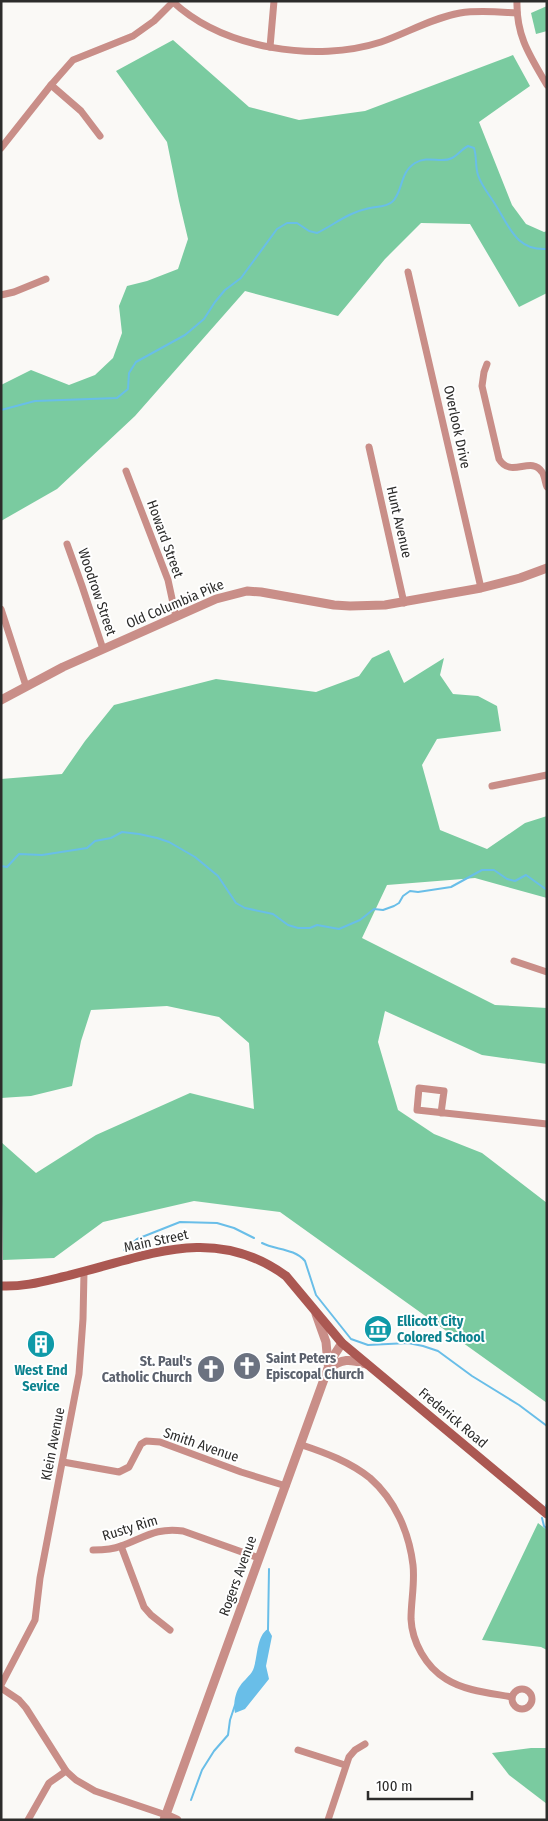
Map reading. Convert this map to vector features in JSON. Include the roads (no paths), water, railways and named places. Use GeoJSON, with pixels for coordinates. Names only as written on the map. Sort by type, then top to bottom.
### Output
{"type":"FeatureCollection","features":[{"type":"Feature","properties":{"kind":"main road","name":"Main Street"},"geometry":{"type":"LineString","coordinates":[[1,1286],[36,1284],[163,1251],[197,1246],[217,1248],[251,1256],[286,1276],[342,1343]]}},
{"type":"Feature","properties":{"kind":"main road","name":"Frederick Road"},"geometry":{"type":"LineString","coordinates":[[342,1343],[547,1514]]}},
{"type":"Feature","properties":{"kind":"street"},"geometry":{"type":"LineString","coordinates":[[270,47],[274,1]]}},
{"type":"Feature","properties":{"kind":"street"},"geometry":{"type":"LineString","coordinates":[[517,1],[517,13],[523,42],[547,85]]}},
{"type":"Feature","properties":{"kind":"street"},"geometry":{"type":"LineString","coordinates":[[1,148],[51,85],[74,60],[138,33],[154,21],[173,2],[188,15],[206,26],[227,34],[270,47],[315,52],[380,42],[458,13],[477,11],[517,13]]}},
{"type":"Feature","properties":{"kind":"street"},"geometry":{"type":"LineString","coordinates":[[51,85],[81,111],[100,136]]}},
{"type":"Feature","properties":{"kind":"street","name":"Overlook Drive"},"geometry":{"type":"LineString","coordinates":[[408,272],[481,588]]}},
{"type":"Feature","properties":{"kind":"street"},"geometry":{"type":"LineString","coordinates":[[1,295],[14,292],[46,279]]}},
{"type":"Feature","properties":{"kind":"street"},"geometry":{"type":"LineString","coordinates":[[487,364],[482,386],[499,459],[501,463],[509,468],[526,465],[537,467],[543,474],[547,488]]}},
{"type":"Feature","properties":{"kind":"street","name":"Hunt Avenue"},"geometry":{"type":"LineString","coordinates":[[369,447],[404,603]]}},
{"type":"Feature","properties":{"kind":"street","name":"Howard Street"},"geometry":{"type":"LineString","coordinates":[[126,471],[168,580],[176,617]]}},
{"type":"Feature","properties":{"kind":"street","name":"Woodrow Street"},"geometry":{"type":"LineString","coordinates":[[67,544],[103,649]]}},
{"type":"Feature","properties":{"kind":"street","name":"Old Columbia Pike"},"geometry":{"type":"LineString","coordinates":[[1,700],[103,649],[216,599],[247,592],[261,592],[334,605],[404,603],[481,588],[520,578],[547,568]]}},
{"type":"Feature","properties":{"kind":"street"},"geometry":{"type":"LineString","coordinates":[[1,609],[26,686]]}},
{"type":"Feature","properties":{"kind":"street"},"geometry":{"type":"LineString","coordinates":[[492,786],[547,774]]}},
{"type":"Feature","properties":{"kind":"street"},"geometry":{"type":"LineString","coordinates":[[514,961],[547,972]]}},
{"type":"Feature","properties":{"kind":"street"},"geometry":{"type":"LineString","coordinates":[[441,1113],[444,1091],[419,1088],[417,1110],[441,1113],[547,1124]]}},
{"type":"Feature","properties":{"kind":"street","name":"Klein Avenue"},"geometry":{"type":"LineString","coordinates":[[1,1684],[35,1620],[40,1578],[79,1374],[84,1272]]}},
{"type":"Feature","properties":{"kind":"street"},"geometry":{"type":"LineString","coordinates":[[309,1302],[321,1325],[328,1352],[328,1370]]}},
{"type":"Feature","properties":{"kind":"street","name":"Rogers Avenue"},"geometry":{"type":"LineString","coordinates":[[165,1818],[328,1370],[336,1351],[342,1343]]}},
{"type":"Feature","properties":{"kind":"street"},"geometry":{"type":"LineString","coordinates":[[328,1370],[335,1363],[346,1360],[368,1365]]}},
{"type":"Feature","properties":{"kind":"street","name":"Smith Avenue"},"geometry":{"type":"LineString","coordinates":[[63,1462],[119,1472],[129,1467],[141,1444],[160,1442],[241,1472],[286,1486]]}},
{"type":"Feature","properties":{"kind":"street"},"geometry":{"type":"LineString","coordinates":[[302,1445],[328,1454],[356,1468],[376,1485],[398,1513],[410,1549],[413,1566],[412,1620],[414,1637],[419,1650],[427,1662],[445,1679],[457,1684],[512,1697]]}},
{"type":"Feature","properties":{"kind":"street","name":"Rusty Rim"},"geometry":{"type":"LineString","coordinates":[[93,1550],[121,1546],[152,1532],[172,1529],[259,1558]]}},
{"type":"Feature","properties":{"kind":"street"},"geometry":{"type":"LineString","coordinates":[[121,1546],[144,1607],[170,1630]]}},
{"type":"Feature","properties":{"kind":"street"},"geometry":{"type":"LineString","coordinates":[[1,1688],[14,1696],[26,1708],[66,1771],[84,1786],[165,1818],[176,1820]]}},
{"type":"Feature","properties":{"kind":"street"},"geometry":{"type":"LineString","coordinates":[[328,1820],[345,1765],[355,1750],[365,1744]]}},
{"type":"Feature","properties":{"kind":"street"},"geometry":{"type":"LineString","coordinates":[[298,1750],[345,1765]]}},
{"type":"Feature","properties":{"kind":"street"},"geometry":{"type":"LineString","coordinates":[[28,1820],[50,1783],[66,1771]]}},
{"type":"Feature","properties":{"kind":"water"},"geometry":{"type":"Polygon","coordinates":[[[268,1629],[272,1636],[266,1666],[269,1679],[245,1709],[235,1713],[234,1703],[237,1692],[253,1670],[259,1642],[264,1632],[268,1629]]]}},
{"type":"Feature","properties":{"kind":"waterway"},"geometry":{"type":"LineString","coordinates":[[1,410],[35,401],[117,398],[128,389],[129,373],[136,362],[185,335],[204,319],[225,290],[241,278],[277,229],[287,223],[297,223],[309,231],[317,233],[353,213],[389,204],[398,194],[406,172],[415,163],[425,160],[448,160],[468,146],[474,148],[477,172],[482,183],[515,236],[528,246],[536,249],[547,249]]}},
{"type":"Feature","properties":{"kind":"waterway"},"geometry":{"type":"LineString","coordinates":[[1,866],[7,867],[19,854],[42,855],[87,848],[95,841],[111,838],[122,832],[139,834],[169,842],[195,857],[218,876],[236,903],[245,908],[273,914],[288,925],[298,928],[310,928],[317,925],[339,929],[360,920],[374,909],[383,910],[394,906],[410,891],[418,892],[451,887],[482,870],[494,870],[507,879],[515,881],[526,875],[547,890]]}},
{"type":"Feature","properties":{"kind":"waterway"},"geometry":{"type":"LineString","coordinates":[[124,1250],[137,1239],[180,1222],[217,1223],[234,1228],[254,1238]]}},
{"type":"Feature","properties":{"kind":"waterway"},"geometry":{"type":"LineString","coordinates":[[262,1243],[290,1251],[305,1261],[316,1295],[351,1339],[368,1345],[408,1343],[438,1351],[547,1426]]}},
{"type":"Feature","properties":{"kind":"waterway"},"geometry":{"type":"LineString","coordinates":[[542,1518],[547,1529]]}},
{"type":"Feature","properties":{"kind":"waterway"},"geometry":{"type":"LineString","coordinates":[[268,1630],[269,1569]]}},
{"type":"Feature","properties":{"kind":"waterway"},"geometry":{"type":"LineString","coordinates":[[191,1800],[202,1770],[214,1751],[228,1735],[235,1705]]}},
{"type":"Feature","properties":{"kind":"place","name":"Ellicott City Colored School"},"geometry":{"type":"Point","coordinates":[378,1329]}},
{"type":"Feature","properties":{"kind":"place","name":"West End Sevice"},"geometry":{"type":"Point","coordinates":[41,1344]}},
{"type":"Feature","properties":{"kind":"place","name":"Saint Peters Episcopal Church"},"geometry":{"type":"Point","coordinates":[247,1366]}},
{"type":"Feature","properties":{"kind":"place","name":"St. Paul's Catholic Church"},"geometry":{"type":"Point","coordinates":[211,1369]}}]}
